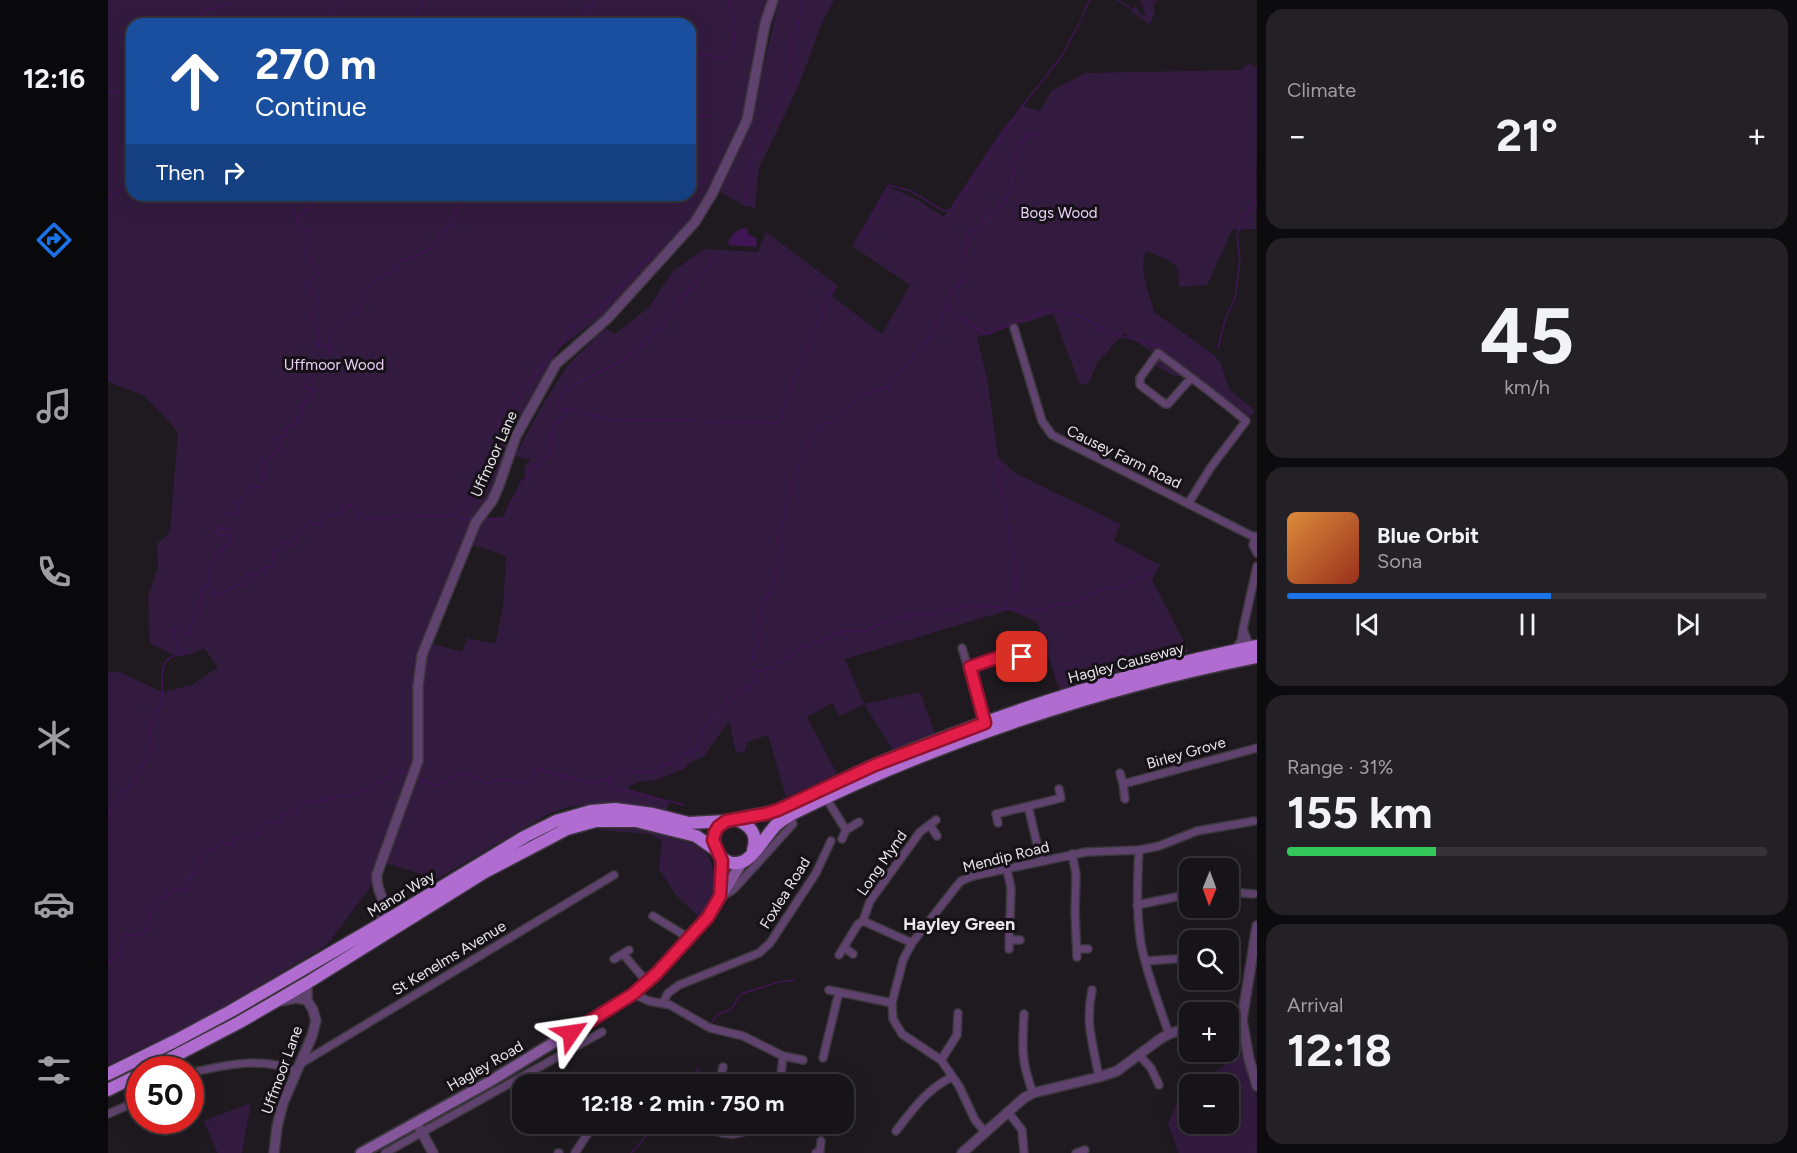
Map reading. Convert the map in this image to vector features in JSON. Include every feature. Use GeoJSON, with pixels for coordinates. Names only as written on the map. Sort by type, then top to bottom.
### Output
{"type":"FeatureCollection","features":[{"type":"Feature","properties":{"kind":"highway","name":"Hagley Causeway"},"geometry":{"type":"LineString","coordinates":[[731,821],[778,810],[875,765],[985,723],[1092,686],[1233,650],[1256,650]]}},
{"type":"Feature","properties":{"kind":"highway","name":"Hagley Causeway"},"geometry":{"type":"LineString","coordinates":[[753,852],[777,824],[790,815],[946,748],[1030,717],[1256,650]]}},
{"type":"Feature","properties":{"kind":"highway","name":"Manor Way"},"geometry":{"type":"LineString","coordinates":[[108,1074],[222,1016],[410,907],[524,837],[556,821],[591,811],[622,809],[689,823],[731,821]]}},
{"type":"Feature","properties":{"kind":"highway","name":"Manor Way"},"geometry":{"type":"LineString","coordinates":[[175,1056],[307,983],[485,872],[567,829],[596,820],[636,821],[696,836],[718,853]]}},
{"type":"Feature","properties":{"kind":"highway"},"geometry":{"type":"LineString","coordinates":[[731,821],[752,830],[755,836],[753,852],[743,861],[734,863],[718,853],[713,840],[715,832],[731,821]]}},
{"type":"Feature","properties":{"kind":"highway"},"geometry":{"type":"LineString","coordinates":[[108,1090],[126,1081]]}},
{"type":"Feature","properties":{"kind":"main road"},"geometry":{"type":"LineString","coordinates":[[718,853],[722,870],[719,897]]}},
{"type":"Feature","properties":{"kind":"main road","name":"Hagley Road"},"geometry":{"type":"LineString","coordinates":[[361,1153],[480,1088],[633,994],[708,917],[743,861]]}},
{"type":"Feature","properties":{"kind":"street","name":"Uffmoor Lane"},"geometry":{"type":"LineString","coordinates":[[385,904],[376,883],[377,874],[418,761],[418,686],[422,655],[461,557],[476,522],[492,501],[498,488],[516,436],[555,364],[608,318],[695,222],[705,206],[747,120],[765,24],[772,0]]}},
{"type":"Feature","properties":{"kind":"street","name":"Causey Farm Road"},"geometry":{"type":"LineString","coordinates":[[1014,328],[1046,430],[1059,440],[1256,536]]}},
{"type":"Feature","properties":{"kind":"street"},"geometry":{"type":"LineString","coordinates":[[1188,504],[1210,467],[1246,421],[1191,378],[1158,353],[1140,378],[1140,385],[1168,404],[1191,378]]}},
{"type":"Feature","properties":{"kind":"street"},"geometry":{"type":"LineString","coordinates":[[1256,536],[1252,544],[1257,553]]}},
{"type":"Feature","properties":{"kind":"street"},"geometry":{"type":"LineString","coordinates":[[1233,650],[1241,641],[1247,604],[1257,566]]}},
{"type":"Feature","properties":{"kind":"street"},"geometry":{"type":"LineString","coordinates":[[1243,629],[1248,642],[1256,650]]}},
{"type":"Feature","properties":{"kind":"street"},"geometry":{"type":"LineString","coordinates":[[962,648],[970,667],[985,723]]}},
{"type":"Feature","properties":{"kind":"street"},"geometry":{"type":"LineString","coordinates":[[970,667],[1002,656],[1022,657]]}},
{"type":"Feature","properties":{"kind":"street","name":"Birley Grove"},"geometry":{"type":"LineString","coordinates":[[1123,784],[1257,748]]}},
{"type":"Feature","properties":{"kind":"street"},"geometry":{"type":"LineString","coordinates":[[1120,773],[1125,799]]}},
{"type":"Feature","properties":{"kind":"street"},"geometry":{"type":"LineString","coordinates":[[998,823],[996,813],[1061,798],[1059,789]]}},
{"type":"Feature","properties":{"kind":"street"},"geometry":{"type":"LineString","coordinates":[[826,798],[846,830]]}},
{"type":"Feature","properties":{"kind":"street"},"geometry":{"type":"LineString","coordinates":[[1028,806],[1041,861]]}},
{"type":"Feature","properties":{"kind":"street"},"geometry":{"type":"LineString","coordinates":[[719,897],[734,889],[793,825],[790,815]]}},
{"type":"Feature","properties":{"kind":"street","name":"Mendip Road"},"geometry":{"type":"LineString","coordinates":[[986,1133],[975,1120],[941,1060],[898,1029],[893,1019],[892,1003],[900,965],[912,943],[961,881],[973,876],[1072,854],[1139,850],[1159,846],[1197,831],[1254,821]]}},
{"type":"Feature","properties":{"kind":"street"},"geometry":{"type":"LineString","coordinates":[[842,838],[846,830],[859,822]]}},
{"type":"Feature","properties":{"kind":"street","name":"Long Mynd"},"geometry":{"type":"LineString","coordinates":[[863,921],[864,914],[875,893],[920,832],[933,822],[937,836]]}},
{"type":"Feature","properties":{"kind":"street","name":"Foxlea Road"},"geometry":{"type":"LineString","coordinates":[[663,1003],[668,993],[679,985],[759,953],[770,943],[816,873],[831,841]]}},
{"type":"Feature","properties":{"kind":"street"},"geometry":{"type":"LineString","coordinates":[[1139,850],[1137,905],[1145,961],[1169,1034]]}},
{"type":"Feature","properties":{"kind":"street"},"geometry":{"type":"LineString","coordinates":[[1072,854],[1076,874],[1077,953],[1088,949]]}},
{"type":"Feature","properties":{"kind":"street"},"geometry":{"type":"LineString","coordinates":[[1007,870],[1011,888],[1010,949]]}},
{"type":"Feature","properties":{"kind":"street","name":"St Kenelms Avenue"},"geometry":{"type":"LineString","coordinates":[[297,1068],[614,875]]}},
{"type":"Feature","properties":{"kind":"street"},"geometry":{"type":"LineString","coordinates":[[1239,893],[1254,894]]}},
{"type":"Feature","properties":{"kind":"street"},"geometry":{"type":"LineString","coordinates":[[1137,905],[1179,896]]}},
{"type":"Feature","properties":{"kind":"street"},"geometry":{"type":"LineString","coordinates":[[379,925],[385,912],[385,904],[403,908],[410,907]]}},
{"type":"Feature","properties":{"kind":"street"},"geometry":{"type":"LineString","coordinates":[[653,916],[689,938]]}},
{"type":"Feature","properties":{"kind":"street","name":"Long Mynd"},"geometry":{"type":"LineString","coordinates":[[863,921],[912,943]]}},
{"type":"Feature","properties":{"kind":"street","name":"Long Mynd"},"geometry":{"type":"LineString","coordinates":[[839,955],[858,924],[863,921]]}},
{"type":"Feature","properties":{"kind":"street"},"geometry":{"type":"LineString","coordinates":[[1257,926],[1242,1020],[1249,1059],[1257,1086]]}},
{"type":"Feature","properties":{"kind":"street"},"geometry":{"type":"LineString","coordinates":[[1010,940],[1020,940]]}},
{"type":"Feature","properties":{"kind":"street"},"geometry":{"type":"LineString","coordinates":[[844,947],[853,954]]}},
{"type":"Feature","properties":{"kind":"street"},"geometry":{"type":"LineString","coordinates":[[614,959],[626,952],[646,982]]}},
{"type":"Feature","properties":{"kind":"street"},"geometry":{"type":"LineString","coordinates":[[1145,961],[1179,959]]}},
{"type":"Feature","properties":{"kind":"street","name":"Uffmoor Lane"},"geometry":{"type":"LineString","coordinates":[[274,1153],[277,1126],[283,1103],[312,1036],[315,1021],[313,1010],[307,1000],[307,983]]}},
{"type":"Feature","properties":{"kind":"street"},"geometry":{"type":"LineString","coordinates":[[830,990],[892,1003]]}},
{"type":"Feature","properties":{"kind":"street"},"geometry":{"type":"LineString","coordinates":[[1092,990],[1089,1003],[1089,1030],[1100,1077]]}},
{"type":"Feature","properties":{"kind":"street"},"geometry":{"type":"LineString","coordinates":[[823,1058],[839,992]]}},
{"type":"Feature","properties":{"kind":"street"},"geometry":{"type":"LineString","coordinates":[[633,994],[649,1002],[670,1005],[710,1028],[743,1036],[783,1056],[803,1060]]}},
{"type":"Feature","properties":{"kind":"street"},"geometry":{"type":"LineString","coordinates":[[273,1002],[296,998],[307,1000]]}},
{"type":"Feature","properties":{"kind":"street"},"geometry":{"type":"LineString","coordinates":[[1079,1002],[1089,1003]]}},
{"type":"Feature","properties":{"kind":"street"},"geometry":{"type":"LineString","coordinates":[[941,1060],[957,1035],[958,1013]]}},
{"type":"Feature","properties":{"kind":"street"},"geometry":{"type":"LineString","coordinates":[[1024,1014],[1022,1052],[1025,1072],[1033,1093]]}},
{"type":"Feature","properties":{"kind":"street"},"geometry":{"type":"LineString","coordinates":[[962,1153],[1024,1098],[1033,1093],[1117,1071],[1169,1034],[1179,1031]]}},
{"type":"Feature","properties":{"kind":"street","name":"Hagley Road"},"geometry":{"type":"LineString","coordinates":[[384,1153],[602,1032]]}},
{"type":"Feature","properties":{"kind":"street"},"geometry":{"type":"LineString","coordinates":[[571,1033],[579,1044]]}},
{"type":"Feature","properties":{"kind":"street"},"geometry":{"type":"LineString","coordinates":[[1139,1055],[1151,1068],[1159,1085]]}},
{"type":"Feature","properties":{"kind":"street"},"geometry":{"type":"LineString","coordinates":[[781,1074],[783,1056]]}},
{"type":"Feature","properties":{"kind":"street"},"geometry":{"type":"LineString","coordinates":[[204,1071],[256,1063],[297,1068]]}},
{"type":"Feature","properties":{"kind":"street"},"geometry":{"type":"LineString","coordinates":[[721,1074],[723,1067]]}},
{"type":"Feature","properties":{"kind":"street"},"geometry":{"type":"LineString","coordinates":[[1155,1077],[1163,1074]]}},
{"type":"Feature","properties":{"kind":"street"},"geometry":{"type":"LineString","coordinates":[[897,1125],[919,1101],[941,1082],[952,1077]]}},
{"type":"Feature","properties":{"kind":"street"},"geometry":{"type":"LineString","coordinates":[[108,1114],[126,1106]]}},
{"type":"Feature","properties":{"kind":"street"},"geometry":{"type":"LineString","coordinates":[[1008,1112],[1022,1130],[1024,1153]]}},
{"type":"Feature","properties":{"kind":"street"},"geometry":{"type":"LineString","coordinates":[[416,1122],[433,1153]]}},
{"type":"Feature","properties":{"kind":"street"},"geometry":{"type":"LineString","coordinates":[[575,1153],[587,1134]]}},
{"type":"Feature","properties":{"kind":"street"},"geometry":{"type":"LineString","coordinates":[[819,1152],[821,1141]]}},
{"type":"Feature","properties":{"kind":"street"},"geometry":{"type":"LineString","coordinates":[[1076,1153],[1085,1150]]}},
{"type":"Feature","properties":{"kind":"green space","name":"Uffmoor Wood"},"geometry":{"type":"Polygon","coordinates":[[[108,0],[768,0],[756,42],[743,120],[711,190],[681,234],[615,306],[558,349],[508,444],[489,499],[470,524],[419,655],[416,754],[369,889],[327,945],[200,1021],[108,1065],[108,672],[119,672],[163,692],[192,685],[218,667],[204,648],[189,655],[176,655],[150,643],[148,597],[158,567],[157,544],[170,532],[178,432],[145,396],[108,382],[108,0]]]}},
{"type":"Feature","properties":{"kind":"green space"},"geometry":{"type":"Polygon","coordinates":[[[779,0],[834,0],[821,25],[799,85],[759,168],[755,208],[745,206],[720,192],[750,125],[779,0]]]}},
{"type":"Feature","properties":{"kind":"green space"},"geometry":{"type":"Polygon","coordinates":[[[1140,0],[1158,0],[1153,5],[1155,11],[1150,25],[1132,12],[1136,5],[1140,14],[1146,16],[1140,0]]]}},
{"type":"Feature","properties":{"kind":"green space","name":"Bogs Wood"},"geometry":{"type":"Polygon","coordinates":[[[1249,63],[1257,68],[1256,229],[1232,230],[1207,285],[1179,287],[1178,268],[1170,261],[1146,251],[1143,267],[1154,312],[1214,355],[1221,364],[1229,389],[1255,411],[1248,418],[1197,376],[1175,376],[1156,366],[1154,354],[1124,333],[1098,362],[1088,384],[1081,384],[1053,314],[977,337],[988,383],[998,457],[1015,473],[1120,524],[1114,541],[1160,565],[1152,580],[1189,651],[1060,691],[1037,622],[1009,610],[845,659],[864,704],[840,716],[832,703],[807,717],[837,774],[786,797],[768,735],[747,742],[745,751],[736,753],[729,721],[703,757],[691,762],[684,769],[657,780],[638,782],[629,786],[629,789],[670,801],[666,812],[630,803],[571,806],[548,814],[437,879],[385,863],[414,790],[424,750],[421,706],[425,659],[430,643],[462,652],[467,638],[495,644],[503,607],[506,556],[470,544],[483,517],[504,518],[509,503],[525,479],[524,467],[531,460],[515,456],[567,366],[605,328],[615,334],[649,307],[672,272],[704,249],[758,252],[766,232],[838,286],[832,296],[882,334],[910,285],[852,246],[887,186],[914,198],[944,217],[999,134],[1022,106],[1040,111],[1051,91],[1086,73],[1241,70],[1249,63]]]}},
{"type":"Feature","properties":{"kind":"green space"},"geometry":{"type":"Polygon","coordinates":[[[920,692],[935,734],[893,750],[864,704],[920,692]]]}},
{"type":"Feature","properties":{"kind":"green space"},"geometry":{"type":"Polygon","coordinates":[[[634,828],[688,842],[702,849],[707,855],[714,871],[715,883],[700,918],[676,895],[659,869],[662,840],[649,834],[595,830],[634,828]]]}},
{"type":"Feature","properties":{"kind":"green space"},"geometry":{"type":"Polygon","coordinates":[[[1243,1052],[1257,1099],[1257,1153],[1179,1153],[1168,1124],[1179,1099],[1179,1134],[1239,1134],[1239,1074],[1212,1074],[1229,1062],[1239,1062],[1239,1055],[1243,1052]]]}},
{"type":"Feature","properties":{"kind":"green space"},"geometry":{"type":"Polygon","coordinates":[[[251,1103],[242,1153],[218,1153],[204,1121],[251,1103]]]}},
{"type":"Feature","properties":{"kind":"shaded area"},"geometry":{"type":"Polygon","coordinates":[[[743,228],[748,229],[748,234],[756,238],[755,247],[729,245],[728,241],[731,237],[743,228]]]}},
{"type":"Feature","properties":{"kind":"waterway"},"geometry":{"type":"LineString","coordinates":[[191,18],[204,10],[223,6],[235,0]]}},
{"type":"Feature","properties":{"kind":"waterway"},"geometry":{"type":"LineString","coordinates":[[327,18],[342,0]]}},
{"type":"Feature","properties":{"kind":"waterway"},"geometry":{"type":"LineString","coordinates":[[413,18],[423,0]]}},
{"type":"Feature","properties":{"kind":"waterway"},"geometry":{"type":"LineString","coordinates":[[579,18],[595,3],[593,0]]}},
{"type":"Feature","properties":{"kind":"waterway"},"geometry":{"type":"LineString","coordinates":[[696,52],[723,59],[732,54],[735,41],[730,0]]}},
{"type":"Feature","properties":{"kind":"waterway"},"geometry":{"type":"LineString","coordinates":[[745,206],[750,161],[761,146],[769,120],[794,72],[790,43],[802,11],[800,0]]}},
{"type":"Feature","properties":{"kind":"waterway"},"geometry":{"type":"LineString","coordinates":[[1082,18],[1089,0]]}},
{"type":"Feature","properties":{"kind":"waterway"},"geometry":{"type":"LineString","coordinates":[[1118,0],[1133,10]]}},
{"type":"Feature","properties":{"kind":"waterway"},"geometry":{"type":"LineString","coordinates":[[863,236],[889,185],[911,191],[942,210],[952,209],[1023,105],[1062,56],[1080,22]]}},
{"type":"Feature","properties":{"kind":"waterway"},"geometry":{"type":"LineString","coordinates":[[108,93],[126,90]]}},
{"type":"Feature","properties":{"kind":"waterway"},"geometry":{"type":"LineString","coordinates":[[696,115],[709,117]]}},
{"type":"Feature","properties":{"kind":"waterway"},"geometry":{"type":"LineString","coordinates":[[419,776],[421,781],[436,785],[463,774],[487,783],[495,780],[531,782],[538,769],[592,784],[613,776],[629,776],[630,771],[655,773],[664,764],[677,763],[683,754],[694,751],[701,733],[716,714],[734,696],[758,680],[751,665],[753,653],[759,641],[757,627],[784,555],[778,540],[795,475],[807,444],[820,425],[830,423],[860,395],[886,388],[925,343],[950,296],[964,277],[963,258],[967,238],[1005,201],[1011,190],[1014,155],[1027,135],[1039,135]]}},
{"type":"Feature","properties":{"kind":"waterway"},"geometry":{"type":"LineString","coordinates":[[696,180],[707,184]]}},
{"type":"Feature","properties":{"kind":"waterway"},"geometry":{"type":"LineString","coordinates":[[108,199],[126,185]]}},
{"type":"Feature","properties":{"kind":"waterway"},"geometry":{"type":"LineString","coordinates":[[288,201],[293,213],[298,217],[299,229],[306,230],[305,237],[308,247],[305,252],[318,273],[306,284],[317,299],[316,308],[310,313],[320,336],[318,346],[331,345],[331,353],[324,356]]}},
{"type":"Feature","properties":{"kind":"waterway"},"geometry":{"type":"LineString","coordinates":[[300,217],[313,201]]}},
{"type":"Feature","properties":{"kind":"waterway"},"geometry":{"type":"LineString","coordinates":[[331,345],[337,325],[361,305],[372,284],[396,270],[400,261],[430,249],[442,235],[463,201]]}},
{"type":"Feature","properties":{"kind":"waterway"},"geometry":{"type":"LineString","coordinates":[[1218,348],[1225,320],[1235,298],[1240,260],[1237,236],[1243,218],[1257,201]]}},
{"type":"Feature","properties":{"kind":"waterway"},"geometry":{"type":"LineString","coordinates":[[488,470],[495,450],[500,412],[520,394],[576,325],[585,317],[597,312],[658,247]]}},
{"type":"Feature","properties":{"kind":"waterway"},"geometry":{"type":"LineString","coordinates":[[483,520],[504,518],[522,481],[531,475],[531,468],[540,463],[550,451],[554,427],[564,416],[563,410],[558,405],[565,391],[580,380],[615,365],[638,348],[666,318],[718,254]]}},
{"type":"Feature","properties":{"kind":"waterway"},"geometry":{"type":"LineString","coordinates":[[703,421],[778,423],[787,395],[833,289]]}},
{"type":"Feature","properties":{"kind":"waterway"},"geometry":{"type":"LineString","coordinates":[[946,307],[987,335],[1048,310],[1078,315],[1110,333],[1173,350]]}},
{"type":"Feature","properties":{"kind":"waterway"},"geometry":{"type":"LineString","coordinates":[[210,583],[212,581],[208,568],[231,538],[229,534],[222,536],[216,533],[219,527],[228,531],[227,513],[239,514],[236,506],[252,488],[261,487],[263,474],[261,463],[281,449],[275,439],[287,435],[286,428],[299,423],[295,417],[302,412],[303,405],[314,390],[305,388],[318,364]]}},
{"type":"Feature","properties":{"kind":"waterway"},"geometry":{"type":"LineString","coordinates":[[564,409],[578,410]]}},
{"type":"Feature","properties":{"kind":"waterway"},"geometry":{"type":"LineString","coordinates":[[582,412],[606,419],[697,421]]}},
{"type":"Feature","properties":{"kind":"waterway"},"geometry":{"type":"LineString","coordinates":[[997,461],[1017,579],[1016,591],[1003,607]]}},
{"type":"Feature","properties":{"kind":"waterway"},"geometry":{"type":"LineString","coordinates":[[108,816],[137,776],[152,747],[149,733],[162,704],[162,673],[165,664],[170,657],[184,654],[175,641],[172,630],[176,627],[188,635],[190,633],[194,616],[198,616],[198,609],[203,599],[202,587],[210,583],[213,594],[219,596],[245,583],[249,574],[255,577],[266,568],[276,566],[272,553],[280,549],[284,542],[291,545],[311,522],[321,526],[324,513],[335,516],[341,514],[346,505],[351,505],[363,517],[377,520],[396,516],[405,518],[420,515],[441,517],[451,515],[466,504],[487,479]]}},
{"type":"Feature","properties":{"kind":"waterway"},"geometry":{"type":"LineString","coordinates":[[451,515],[472,521]]}},
{"type":"Feature","properties":{"kind":"waterway"},"geometry":{"type":"LineString","coordinates":[[757,672],[772,668],[796,650],[834,634],[847,631],[862,632],[877,625],[919,613],[928,616],[965,606],[976,605],[1025,611],[1041,610],[1074,603],[1098,591],[1123,586],[1151,573]]}},
{"type":"Feature","properties":{"kind":"waterway"},"geometry":{"type":"LineString","coordinates":[[209,851],[222,842],[228,845],[235,839],[248,836],[250,833],[255,836],[259,834],[260,825],[266,821],[280,823],[283,815],[297,812],[301,802],[345,796],[370,788],[398,772],[408,773]]}},
{"type":"Feature","properties":{"kind":"waterway"},"geometry":{"type":"LineString","coordinates":[[607,778],[615,790],[684,805]]}},
{"type":"Feature","properties":{"kind":"waterway"},"geometry":{"type":"LineString","coordinates":[[108,962],[121,954],[124,934],[139,936],[147,927],[149,909],[157,906],[157,900],[165,897],[172,889],[186,891],[188,878],[195,871],[205,852]]}},
{"type":"Feature","properties":{"kind":"waterway"},"geometry":{"type":"LineString","coordinates":[[712,1022],[718,1014],[732,1009],[740,994],[779,982],[794,980]]}},
{"type":"Feature","properties":{"kind":"waterway"},"geometry":{"type":"LineString","coordinates":[[694,1074],[699,1068]]}},
{"type":"Feature","properties":{"kind":"waterway"},"geometry":{"type":"LineString","coordinates":[[631,1153],[648,1134]]}},
{"type":"Feature","properties":{"kind":"district","name":"Hayley Green"},"geometry":{"type":"Point","coordinates":[959,924]}},
{"type":"Feature","properties":{"kind":"route"},"geometry":{"type":"LineString","coordinates":[[571,1033],[633,994],[656,974],[708,917],[720,896],[722,861],[713,840],[718,827],[726,821],[778,810],[875,765],[985,723],[970,667],[1002,656],[1022,657]]}}]}
